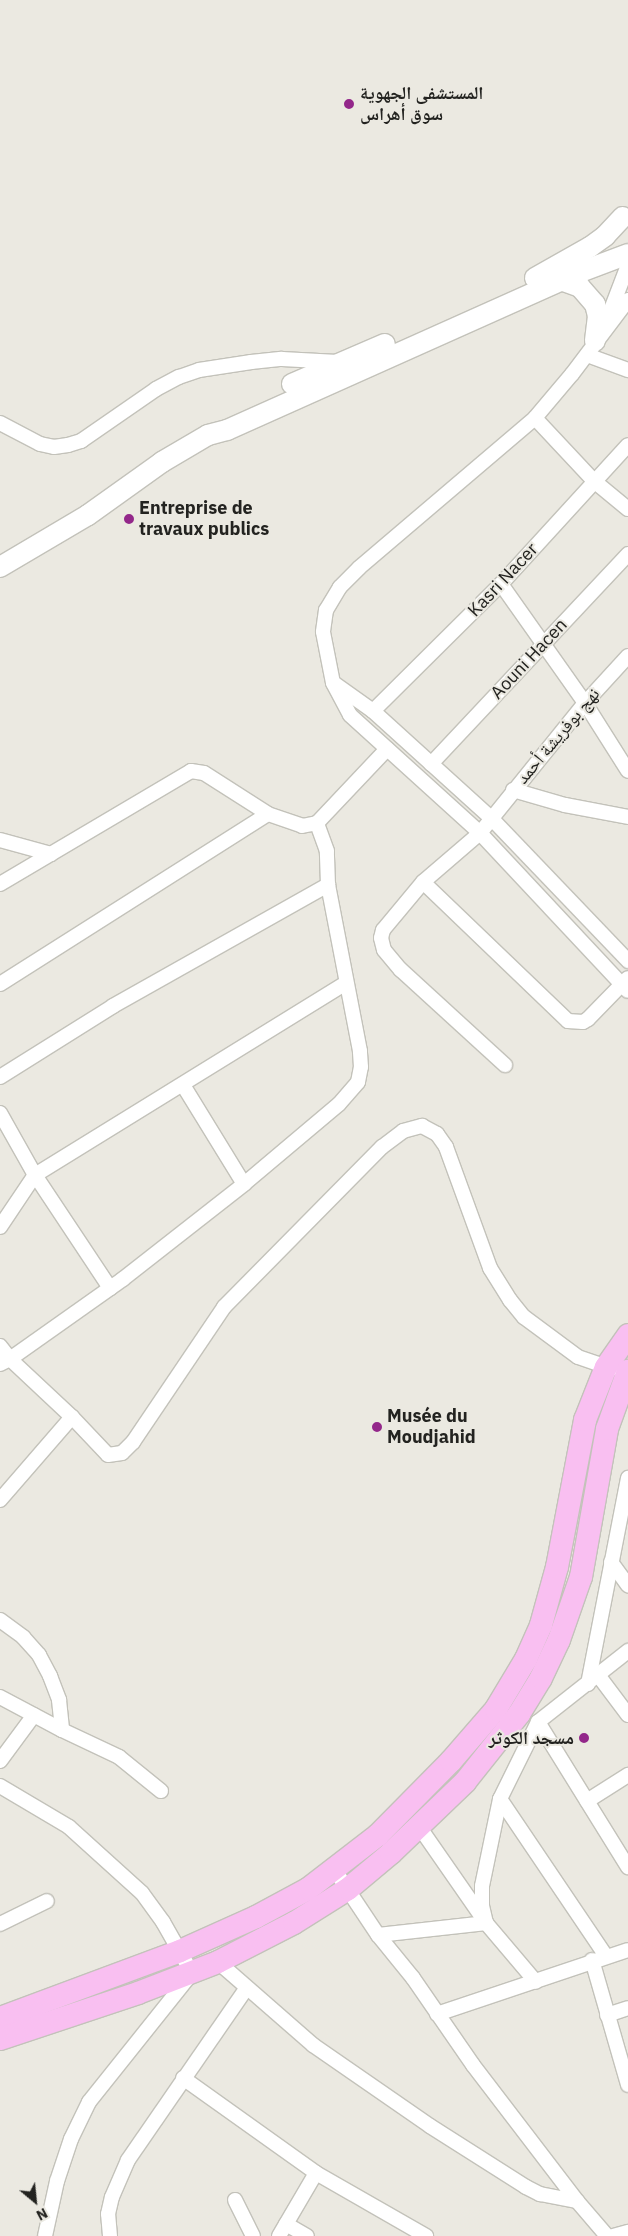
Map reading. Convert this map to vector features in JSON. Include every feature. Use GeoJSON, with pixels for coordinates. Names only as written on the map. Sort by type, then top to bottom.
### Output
{"type":"FeatureCollection","features":[{"type":"Feature","properties":{"kind":"main road"},"geometry":{"type":"LineString","coordinates":[[0,2038],[138,1993],[218,1962],[294,1923],[348,1889],[391,1853],[418,1825],[465,1782],[519,1714],[541,1678],[562,1631],[581,1577],[607,1429],[628,1335]]}},
{"type":"Feature","properties":{"kind":"main road"},"geometry":{"type":"LineString","coordinates":[[0,2018],[180,1951],[256,1917],[308,1889],[378,1835],[451,1761],[496,1708],[526,1659],[541,1625],[550,1596],[585,1420],[620,1371]]}},
{"type":"Feature","properties":{"kind":"street"},"geometry":{"type":"LineString","coordinates":[[0,567],[88,516],[162,462],[208,435],[223,419],[245,406],[628,253],[620,236],[620,226],[625,213]]}},
{"type":"Feature","properties":{"kind":"street"},"geometry":{"type":"LineString","coordinates":[[0,423],[40,444],[54,447],[68,446],[81,441],[156,389],[179,377],[199,370],[251,362],[282,360],[346,366],[534,279],[590,247],[605,236],[625,213]]}},
{"type":"Feature","properties":{"kind":"street"},"geometry":{"type":"LineString","coordinates":[[595,343],[628,265]]}},
{"type":"Feature","properties":{"kind":"street"},"geometry":{"type":"LineString","coordinates":[[561,280],[580,287],[595,304],[598,327],[595,343]]}},
{"type":"Feature","properties":{"kind":"street"},"geometry":{"type":"LineString","coordinates":[[423,882],[568,1021],[584,1022],[626,985],[480,833],[350,715],[333,683],[323,632],[326,610],[340,587],[535,418],[628,300]]}},
{"type":"Feature","properties":{"kind":"street"},"geometry":{"type":"LineString","coordinates":[[595,343],[628,370]]}},
{"type":"Feature","properties":{"kind":"street"},"geometry":{"type":"LineString","coordinates":[[535,418],[594,481],[628,509]]}},
{"type":"Feature","properties":{"kind":"street","name":"Kasri Nacer"},"geometry":{"type":"LineString","coordinates":[[373,711],[501,584],[628,445]]}},
{"type":"Feature","properties":{"kind":"street","name":"Aouni Hacen"},"geometry":{"type":"LineString","coordinates":[[431,764],[628,554]]}},
{"type":"Feature","properties":{"kind":"street"},"geometry":{"type":"LineString","coordinates":[[501,584],[627,766]]}},
{"type":"Feature","properties":{"kind":"street","name":"نهج بوفريشة أحمد"},"geometry":{"type":"LineString","coordinates":[[505,1065],[401,970],[384,950],[381,938],[383,930],[423,882],[480,833],[585,703],[628,656]]}},
{"type":"Feature","properties":{"kind":"street"},"geometry":{"type":"LineString","coordinates":[[333,683],[373,711],[492,819],[628,961]]}},
{"type":"Feature","properties":{"kind":"street"},"geometry":{"type":"LineString","coordinates":[[0,884],[191,771],[204,773],[268,814],[302,826],[317,823],[387,750]]}},
{"type":"Feature","properties":{"kind":"street"},"geometry":{"type":"LineString","coordinates":[[513,790],[565,804],[628,817]]}},
{"type":"Feature","properties":{"kind":"street"},"geometry":{"type":"LineString","coordinates":[[0,984],[268,814]]}},
{"type":"Feature","properties":{"kind":"street"},"geometry":{"type":"LineString","coordinates":[[5,1361],[110,1288],[244,1184],[339,1104],[358,1082],[362,1067],[360,1051],[328,885],[327,851],[317,823]]}},
{"type":"Feature","properties":{"kind":"street"},"geometry":{"type":"LineString","coordinates":[[0,840],[51,854]]}},
{"type":"Feature","properties":{"kind":"street"},"geometry":{"type":"LineString","coordinates":[[0,1077],[113,1006],[328,885]]}},
{"type":"Feature","properties":{"kind":"street"},"geometry":{"type":"LineString","coordinates":[[0,1227],[34,1175],[346,983]]}},
{"type":"Feature","properties":{"kind":"street"},"geometry":{"type":"LineString","coordinates":[[183,1085],[244,1184]]}},
{"type":"Feature","properties":{"kind":"street"},"geometry":{"type":"LineString","coordinates":[[0,1113],[34,1175],[110,1288]]}},
{"type":"Feature","properties":{"kind":"street"},"geometry":{"type":"LineString","coordinates":[[0,1346],[5,1361],[72,1417],[108,1455],[115,1455],[125,1450],[133,1442],[224,1307],[382,1147],[403,1131],[422,1126],[437,1134],[446,1146],[490,1268],[510,1300],[524,1317],[578,1357],[620,1371]]}},
{"type":"Feature","properties":{"kind":"street"},"geometry":{"type":"LineString","coordinates":[[0,1500],[72,1417]]}},
{"type":"Feature","properties":{"kind":"street"},"geometry":{"type":"LineString","coordinates":[[593,1680],[611,1562],[628,1478]]}},
{"type":"Feature","properties":{"kind":"street"},"geometry":{"type":"LineString","coordinates":[[611,1562],[628,1585]]}},
{"type":"Feature","properties":{"kind":"street"},"geometry":{"type":"LineString","coordinates":[[0,1620],[23,1637],[39,1655],[50,1676],[59,1700],[62,1730]]}},
{"type":"Feature","properties":{"kind":"street"},"geometry":{"type":"LineString","coordinates":[[486,1923],[482,1905],[482,1886],[500,1799],[538,1722],[628,1651]]}},
{"type":"Feature","properties":{"kind":"street"},"geometry":{"type":"LineString","coordinates":[[593,1680],[628,1715]]}},
{"type":"Feature","properties":{"kind":"street"},"geometry":{"type":"LineString","coordinates":[[0,1697],[62,1730],[119,1757],[161,1791]]}},
{"type":"Feature","properties":{"kind":"street"},"geometry":{"type":"LineString","coordinates":[[0,1761],[34,1715]]}},
{"type":"Feature","properties":{"kind":"street"},"geometry":{"type":"LineString","coordinates":[[538,1722],[628,1867]]}},
{"type":"Feature","properties":{"kind":"street"},"geometry":{"type":"LineString","coordinates":[[587,1801],[628,1775]]}},
{"type":"Feature","properties":{"kind":"street"},"geometry":{"type":"LineString","coordinates":[[0,1786],[69,1827],[142,1893],[192,1972],[89,2102],[71,2139],[57,2181],[45,2236]]}},
{"type":"Feature","properties":{"kind":"street"},"geometry":{"type":"LineString","coordinates":[[500,1799],[606,1956]]}},
{"type":"Feature","properties":{"kind":"street"},"geometry":{"type":"LineString","coordinates":[[418,1825],[486,1923],[536,1982]]}},
{"type":"Feature","properties":{"kind":"street"},"geometry":{"type":"LineString","coordinates":[[334,1869],[378,1935],[413,1978],[473,2065],[577,2201],[607,2236]]}},
{"type":"Feature","properties":{"kind":"street"},"geometry":{"type":"LineString","coordinates":[[0,1924],[47,1901]]}},
{"type":"Feature","properties":{"kind":"street"},"geometry":{"type":"LineString","coordinates":[[378,1935],[486,1923]]}},
{"type":"Feature","properties":{"kind":"street"},"geometry":{"type":"LineString","coordinates":[[438,2014],[536,1982],[592,1960],[628,1950]]}},
{"type":"Feature","properties":{"kind":"street"},"geometry":{"type":"LineString","coordinates":[[592,1960],[628,2085]]}},
{"type":"Feature","properties":{"kind":"street"},"geometry":{"type":"LineString","coordinates":[[218,1962],[246,1989],[313,2045],[487,2163],[540,2194],[577,2201]]}},
{"type":"Feature","properties":{"kind":"street"},"geometry":{"type":"LineString","coordinates":[[110,2236],[108,2214],[118,2179],[140,2140],[246,1989]]}},
{"type":"Feature","properties":{"kind":"street"},"geometry":{"type":"LineString","coordinates":[[607,2015],[628,2008]]}},
{"type":"Feature","properties":{"kind":"street"},"geometry":{"type":"LineString","coordinates":[[183,2078],[316,2173],[426,2236]]}},
{"type":"Feature","properties":{"kind":"street"},"geometry":{"type":"LineString","coordinates":[[279,2236],[316,2173]]}},
{"type":"Feature","properties":{"kind":"street"},"geometry":{"type":"LineString","coordinates":[[235,2200],[252,2236]]}},
{"type":"Feature","properties":{"kind":"street"},"geometry":{"type":"LineString","coordinates":[[286,2224],[307,2236]]}},
{"type":"Feature","properties":{"kind":"street"},"geometry":{"type":"LineString","coordinates":[[613,2236],[628,2232]]}},
{"type":"Feature","properties":{"kind":"place","name":"المستشفى الجهوية سوق أهراس"},"geometry":{"type":"Point","coordinates":[349,104]}},
{"type":"Feature","properties":{"kind":"place","name":"Entreprise de travaux publics"},"geometry":{"type":"Point","coordinates":[129,519]}},
{"type":"Feature","properties":{"kind":"place","name":"Musée du Moudjahid"},"geometry":{"type":"Point","coordinates":[377,1427]}},
{"type":"Feature","properties":{"kind":"place","name":"مسجد الكوثر"},"geometry":{"type":"Point","coordinates":[584,1738]}}]}
